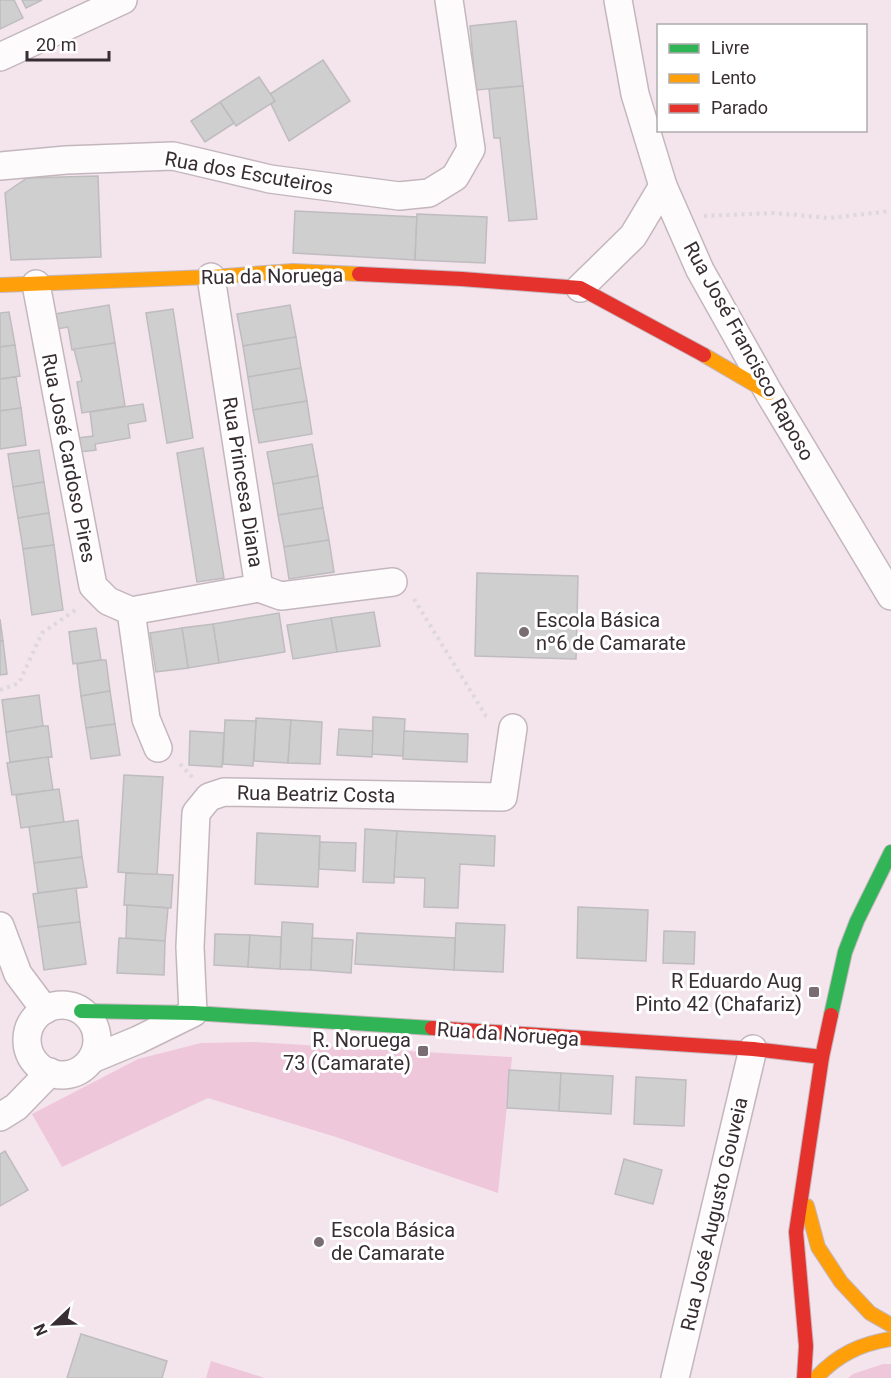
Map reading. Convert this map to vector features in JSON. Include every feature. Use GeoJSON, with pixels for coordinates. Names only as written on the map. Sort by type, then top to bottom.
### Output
{"type":"FeatureCollection","features":[{"type":"Feature","properties":{"kind":"street"},"geometry":{"type":"LineString","coordinates":[[0,57],[123,0]]}},
{"type":"Feature","properties":{"kind":"street","name":"Rua dos Escuteiros"},"geometry":{"type":"LineString","coordinates":[[0,166],[66,160],[173,156],[270,179],[399,196],[429,193],[455,177],[471,149],[449,0]]}},
{"type":"Feature","properties":{"kind":"street","name":"Rua José Francisco Raposo"},"geometry":{"type":"LineString","coordinates":[[618,0],[635,94],[663,186],[700,270],[769,393],[889,589]]}},
{"type":"Feature","properties":{"kind":"street"},"geometry":{"type":"LineString","coordinates":[[580,288],[633,236],[663,186]]}},
{"type":"Feature","properties":{"kind":"street","name":"Rua da Noruega"},"geometry":{"type":"LineString","coordinates":[[0,285],[211,277],[293,271],[462,279],[580,288],[714,360],[769,393]]}},
{"type":"Feature","properties":{"kind":"street","name":"Rua Princesa Diana"},"geometry":{"type":"LineString","coordinates":[[211,277],[259,588],[281,596],[393,582]]}},
{"type":"Feature","properties":{"kind":"street","name":"Rua José Cardoso Pires"},"geometry":{"type":"LineString","coordinates":[[36,284],[93,586],[100,593]]}},
{"type":"Feature","properties":{"kind":"street"},"geometry":{"type":"LineString","coordinates":[[100,593],[108,601],[131,611],[259,588]]}},
{"type":"Feature","properties":{"kind":"street"},"geometry":{"type":"LineString","coordinates":[[131,611],[146,719],[158,748]]}},
{"type":"Feature","properties":{"kind":"street","name":"Rua Beatriz Costa"},"geometry":{"type":"LineString","coordinates":[[193,1013],[190,947],[196,813],[209,797],[224,792],[503,797],[513,728]]}},
{"type":"Feature","properties":{"kind":"street"},"geometry":{"type":"LineString","coordinates":[[804,1378],[806,1346],[796,1232],[822,1057],[845,952],[857,921],[891,852]]}},
{"type":"Feature","properties":{"kind":"street"},"geometry":{"type":"LineString","coordinates":[[0,926],[18,974],[45,1010]]}},
{"type":"Feature","properties":{"kind":"street"},"geometry":{"type":"LineString","coordinates":[[57,1005],[70,1006],[81,1011],[91,1020],[96,1032],[97,1046],[92,1059],[84,1068],[73,1073],[61,1075],[50,1072],[39,1065],[31,1055],[28,1042],[29,1029],[35,1018],[45,1010],[57,1005]]}},
{"type":"Feature","properties":{"kind":"street","name":"Rua da Noruega"},"geometry":{"type":"LineString","coordinates":[[81,1011],[193,1013],[753,1049],[822,1057]]}},
{"type":"Feature","properties":{"kind":"street","name":"Rua da Noruega"},"geometry":{"type":"LineString","coordinates":[[92,1059],[193,1013]]}},
{"type":"Feature","properties":{"kind":"street","name":"Rua José Augusto Gouveia"},"geometry":{"type":"LineString","coordinates":[[675,1378],[753,1049]]}},
{"type":"Feature","properties":{"kind":"street"},"geometry":{"type":"LineString","coordinates":[[0,1117],[16,1107],[50,1072]]}},
{"type":"Feature","properties":{"kind":"street"},"geometry":{"type":"LineString","coordinates":[[803,1190],[818,1247],[841,1282],[870,1313],[891,1325]]}},
{"type":"Feature","properties":{"kind":"street"},"geometry":{"type":"LineString","coordinates":[[816,1378],[831,1361],[869,1342],[891,1339]]}},
{"type":"Feature","properties":{"kind":"path"},"geometry":{"type":"LineString","coordinates":[[677,217],[773,213],[830,218],[891,211]]}},
{"type":"Feature","properties":{"kind":"path"},"geometry":{"type":"LineString","coordinates":[[393,582],[405,585],[486,716],[513,728]]}},
{"type":"Feature","properties":{"kind":"path"},"geometry":{"type":"LineString","coordinates":[[0,690],[19,683],[42,633],[100,593]]}},
{"type":"Feature","properties":{"kind":"path"},"geometry":{"type":"LineString","coordinates":[[158,748],[176,759],[209,797]]}},
{"type":"Feature","properties":{"kind":"shaded area"},"geometry":{"type":"Polygon","coordinates":[[[254,1042],[512,1057],[498,1193],[336,1137],[208,1098],[62,1167],[32,1114],[138,1059],[201,1043],[254,1042]]]}},
{"type":"Feature","properties":{"kind":"shaded area"},"geometry":{"type":"Polygon","coordinates":[[[211,1361],[265,1378],[206,1378],[211,1361]]]}},
{"type":"Feature","properties":{"kind":"shaded area"},"geometry":{"type":"Polygon","coordinates":[[[883,1364],[891,1364],[891,1378],[848,1378],[853,1374],[883,1364]]]}},
{"type":"Feature","properties":{"kind":"building"},"geometry":{"type":"Polygon","coordinates":[[[0,0],[14,0],[23,18],[0,29],[0,0]]]}},
{"type":"Feature","properties":{"kind":"building"},"geometry":{"type":"Polygon","coordinates":[[[22,0],[42,0],[26,8],[22,0]]]}},
{"type":"Feature","properties":{"kind":"building"},"geometry":{"type":"Polygon","coordinates":[[[516,21],[523,86],[476,90],[470,26],[516,21]]]}},
{"type":"Feature","properties":{"kind":"building"},"geometry":{"type":"Polygon","coordinates":[[[323,60],[350,101],[289,141],[271,104],[275,101],[270,94],[323,60]]]}},
{"type":"Feature","properties":{"kind":"building"},"geometry":{"type":"Polygon","coordinates":[[[259,77],[275,101],[236,126],[220,102],[259,77]]]}},
{"type":"Feature","properties":{"kind":"building"},"geometry":{"type":"Polygon","coordinates":[[[523,86],[537,219],[509,221],[500,138],[494,138],[489,89],[523,86]]]}},
{"type":"Feature","properties":{"kind":"building"},"geometry":{"type":"Polygon","coordinates":[[[220,102],[234,123],[205,142],[191,121],[220,102]]]}},
{"type":"Feature","properties":{"kind":"building"},"geometry":{"type":"Polygon","coordinates":[[[98,176],[101,257],[11,260],[5,193],[27,178],[98,176]]]}},
{"type":"Feature","properties":{"kind":"building"},"geometry":{"type":"Polygon","coordinates":[[[295,211],[417,217],[415,260],[293,253],[295,211]]]}},
{"type":"Feature","properties":{"kind":"building"},"geometry":{"type":"Polygon","coordinates":[[[417,214],[487,217],[485,263],[415,260],[417,214]]]}},
{"type":"Feature","properties":{"kind":"building"},"geometry":{"type":"Polygon","coordinates":[[[109,305],[115,343],[72,350],[68,327],[57,329],[54,314],[109,305]]]}},
{"type":"Feature","properties":{"kind":"building"},"geometry":{"type":"Polygon","coordinates":[[[290,305],[296,337],[243,346],[237,314],[290,305]]]}},
{"type":"Feature","properties":{"kind":"building"},"geometry":{"type":"Polygon","coordinates":[[[173,309],[193,438],[167,443],[146,313],[173,309]]]}},
{"type":"Feature","properties":{"kind":"building"},"geometry":{"type":"Polygon","coordinates":[[[9,312],[15,345],[0,347],[0,313],[9,312]]]}},
{"type":"Feature","properties":{"kind":"building"},"geometry":{"type":"Polygon","coordinates":[[[296,337],[301,368],[248,377],[243,346],[296,337]]]}},
{"type":"Feature","properties":{"kind":"building"},"geometry":{"type":"Polygon","coordinates":[[[115,343],[125,406],[82,413],[77,382],[82,381],[74,349],[115,343]]]}},
{"type":"Feature","properties":{"kind":"building"},"geometry":{"type":"Polygon","coordinates":[[[15,345],[20,376],[0,379],[0,347],[15,345]]]}},
{"type":"Feature","properties":{"kind":"building"},"geometry":{"type":"Polygon","coordinates":[[[301,368],[307,401],[253,410],[248,377],[301,368]]]}},
{"type":"Feature","properties":{"kind":"building"},"geometry":{"type":"Polygon","coordinates":[[[16,377],[21,408],[0,411],[0,379],[16,377]]]}},
{"type":"Feature","properties":{"kind":"building"},"geometry":{"type":"Polygon","coordinates":[[[307,401],[312,434],[259,443],[253,410],[307,401]]]}},
{"type":"Feature","properties":{"kind":"building"},"geometry":{"type":"Polygon","coordinates":[[[143,404],[146,421],[128,424],[130,438],[95,444],[96,450],[80,452],[78,438],[93,436],[90,412],[143,404]]]}},
{"type":"Feature","properties":{"kind":"building"},"geometry":{"type":"Polygon","coordinates":[[[21,408],[26,445],[0,449],[0,411],[21,408]]]}},
{"type":"Feature","properties":{"kind":"building"},"geometry":{"type":"Polygon","coordinates":[[[312,444],[318,476],[273,484],[267,452],[312,444]]]}},
{"type":"Feature","properties":{"kind":"building"},"geometry":{"type":"Polygon","coordinates":[[[203,448],[224,578],[197,582],[177,453],[203,448]]]}},
{"type":"Feature","properties":{"kind":"building"},"geometry":{"type":"Polygon","coordinates":[[[39,450],[44,482],[13,487],[8,454],[39,450]]]}},
{"type":"Feature","properties":{"kind":"building"},"geometry":{"type":"Polygon","coordinates":[[[318,476],[323,508],[278,515],[273,484],[318,476]]]}},
{"type":"Feature","properties":{"kind":"building"},"geometry":{"type":"Polygon","coordinates":[[[44,482],[49,513],[18,518],[13,487],[44,482]]]}},
{"type":"Feature","properties":{"kind":"building"},"geometry":{"type":"Polygon","coordinates":[[[323,508],[329,540],[284,547],[278,515],[323,508]]]}},
{"type":"Feature","properties":{"kind":"building"},"geometry":{"type":"Polygon","coordinates":[[[49,513],[54,545],[23,549],[18,518],[49,513]]]}},
{"type":"Feature","properties":{"kind":"building"},"geometry":{"type":"Polygon","coordinates":[[[329,540],[334,572],[289,579],[284,547],[329,540]]]}},
{"type":"Feature","properties":{"kind":"building"},"geometry":{"type":"Polygon","coordinates":[[[54,545],[63,610],[32,615],[23,549],[54,545]]]}},
{"type":"Feature","properties":{"kind":"building"},"geometry":{"type":"Polygon","coordinates":[[[477,573],[578,576],[576,659],[475,656],[477,573]]]}},
{"type":"Feature","properties":{"kind":"building"},"geometry":{"type":"Polygon","coordinates":[[[374,612],[380,646],[337,652],[331,618],[374,612]]]}},
{"type":"Feature","properties":{"kind":"building"},"geometry":{"type":"Polygon","coordinates":[[[279,613],[285,652],[219,663],[213,624],[279,613]]]}},
{"type":"Feature","properties":{"kind":"building"},"geometry":{"type":"Polygon","coordinates":[[[331,618],[337,652],[293,659],[287,625],[331,618]]]}},
{"type":"Feature","properties":{"kind":"building"},"geometry":{"type":"Polygon","coordinates":[[[0,619],[3,641],[0,641],[0,619]]]}},
{"type":"Feature","properties":{"kind":"building"},"geometry":{"type":"Polygon","coordinates":[[[213,624],[219,663],[188,668],[182,628],[213,624]]]}},
{"type":"Feature","properties":{"kind":"building"},"geometry":{"type":"Polygon","coordinates":[[[96,628],[101,660],[73,664],[69,632],[96,628]]]}},
{"type":"Feature","properties":{"kind":"building"},"geometry":{"type":"Polygon","coordinates":[[[182,628],[188,668],[156,672],[150,633],[182,628]]]}},
{"type":"Feature","properties":{"kind":"building"},"geometry":{"type":"Polygon","coordinates":[[[0,641],[3,641],[7,674],[0,675],[0,641]]]}},
{"type":"Feature","properties":{"kind":"building"},"geometry":{"type":"Polygon","coordinates":[[[106,660],[110,691],[81,696],[77,664],[106,660]]]}},
{"type":"Feature","properties":{"kind":"building"},"geometry":{"type":"Polygon","coordinates":[[[110,691],[115,724],[86,728],[81,696],[110,691]]]}},
{"type":"Feature","properties":{"kind":"building"},"geometry":{"type":"Polygon","coordinates":[[[39,695],[43,726],[6,732],[2,700],[39,695]]]}},
{"type":"Feature","properties":{"kind":"building"},"geometry":{"type":"Polygon","coordinates":[[[373,717],[405,719],[403,756],[372,754],[373,717]]]}},
{"type":"Feature","properties":{"kind":"building"},"geometry":{"type":"Polygon","coordinates":[[[256,718],[291,720],[288,763],[254,761],[256,718]]]}},
{"type":"Feature","properties":{"kind":"building"},"geometry":{"type":"Polygon","coordinates":[[[225,720],[256,721],[253,766],[223,764],[225,720]]]}},
{"type":"Feature","properties":{"kind":"building"},"geometry":{"type":"Polygon","coordinates":[[[291,720],[322,722],[320,764],[288,763],[291,720]]]}},
{"type":"Feature","properties":{"kind":"building"},"geometry":{"type":"Polygon","coordinates":[[[115,724],[120,755],[91,759],[86,728],[115,724]]]}},
{"type":"Feature","properties":{"kind":"building"},"geometry":{"type":"Polygon","coordinates":[[[48,726],[52,757],[10,762],[6,732],[48,726]]]}},
{"type":"Feature","properties":{"kind":"building"},"geometry":{"type":"Polygon","coordinates":[[[339,729],[373,731],[372,757],[337,755],[339,729]]]}},
{"type":"Feature","properties":{"kind":"building"},"geometry":{"type":"Polygon","coordinates":[[[190,731],[224,733],[222,767],[189,765],[190,731]]]}},
{"type":"Feature","properties":{"kind":"building"},"geometry":{"type":"Polygon","coordinates":[[[404,731],[468,734],[467,762],[403,759],[404,731]]]}},
{"type":"Feature","properties":{"kind":"building"},"geometry":{"type":"Polygon","coordinates":[[[48,757],[53,790],[12,795],[7,763],[48,757]]]}},
{"type":"Feature","properties":{"kind":"building"},"geometry":{"type":"Polygon","coordinates":[[[124,775],[163,777],[157,875],[118,872],[124,775]]]}},
{"type":"Feature","properties":{"kind":"building"},"geometry":{"type":"Polygon","coordinates":[[[59,789],[64,822],[21,828],[16,795],[59,789]]]}},
{"type":"Feature","properties":{"kind":"building"},"geometry":{"type":"Polygon","coordinates":[[[78,820],[82,857],[34,863],[29,827],[78,820]]]}},
{"type":"Feature","properties":{"kind":"building"},"geometry":{"type":"Polygon","coordinates":[[[365,829],[397,831],[394,883],[363,882],[365,829]]]}},
{"type":"Feature","properties":{"kind":"building"},"geometry":{"type":"Polygon","coordinates":[[[397,831],[495,836],[494,866],[460,864],[458,908],[424,907],[425,878],[394,877],[397,831]]]}},
{"type":"Feature","properties":{"kind":"building"},"geometry":{"type":"Polygon","coordinates":[[[257,833],[320,836],[318,887],[255,884],[257,833]]]}},
{"type":"Feature","properties":{"kind":"building"},"geometry":{"type":"Polygon","coordinates":[[[320,842],[356,843],[355,871],[319,869],[320,842]]]}},
{"type":"Feature","properties":{"kind":"building"},"geometry":{"type":"Polygon","coordinates":[[[82,857],[87,887],[38,893],[34,863],[82,857]]]}},
{"type":"Feature","properties":{"kind":"building"},"geometry":{"type":"Polygon","coordinates":[[[126,873],[173,875],[171,908],[124,905],[126,873]]]}},
{"type":"Feature","properties":{"kind":"building"},"geometry":{"type":"Polygon","coordinates":[[[76,888],[80,922],[38,927],[33,894],[76,888]]]}},
{"type":"Feature","properties":{"kind":"building"},"geometry":{"type":"Polygon","coordinates":[[[127,905],[168,908],[165,941],[126,938],[127,905]]]}},
{"type":"Feature","properties":{"kind":"building"},"geometry":{"type":"Polygon","coordinates":[[[578,907],[648,910],[646,961],[577,958],[578,907]]]}},
{"type":"Feature","properties":{"kind":"building"},"geometry":{"type":"Polygon","coordinates":[[[80,922],[86,964],[44,970],[38,927],[80,922]]]}},
{"type":"Feature","properties":{"kind":"building"},"geometry":{"type":"Polygon","coordinates":[[[282,922],[313,924],[311,970],[280,969],[282,922]]]}},
{"type":"Feature","properties":{"kind":"building"},"geometry":{"type":"Polygon","coordinates":[[[456,923],[505,925],[503,972],[454,970],[456,923]]]}},
{"type":"Feature","properties":{"kind":"building"},"geometry":{"type":"Polygon","coordinates":[[[664,931],[695,932],[694,964],[663,963],[664,931]]]}},
{"type":"Feature","properties":{"kind":"building"},"geometry":{"type":"Polygon","coordinates":[[[357,933],[455,938],[454,970],[355,964],[357,933]]]}},
{"type":"Feature","properties":{"kind":"building"},"geometry":{"type":"Polygon","coordinates":[[[215,934],[250,935],[248,967],[214,965],[215,934]]]}},
{"type":"Feature","properties":{"kind":"building"},"geometry":{"type":"Polygon","coordinates":[[[250,935],[281,937],[280,969],[248,967],[250,935]]]}},
{"type":"Feature","properties":{"kind":"building"},"geometry":{"type":"Polygon","coordinates":[[[119,938],[165,941],[164,975],[117,973],[119,938]]]}},
{"type":"Feature","properties":{"kind":"building"},"geometry":{"type":"Polygon","coordinates":[[[312,938],[353,940],[351,973],[311,970],[312,938]]]}},
{"type":"Feature","properties":{"kind":"building"},"geometry":{"type":"Polygon","coordinates":[[[509,1070],[561,1073],[559,1111],[507,1108],[509,1070]]]}},
{"type":"Feature","properties":{"kind":"building"},"geometry":{"type":"Polygon","coordinates":[[[561,1073],[613,1076],[611,1114],[559,1111],[561,1073]]]}},
{"type":"Feature","properties":{"kind":"building"},"geometry":{"type":"Polygon","coordinates":[[[636,1077],[686,1080],[684,1126],[634,1124],[636,1077]]]}},
{"type":"Feature","properties":{"kind":"building"},"geometry":{"type":"Polygon","coordinates":[[[5,1151],[28,1190],[0,1206],[0,1154],[5,1151]]]}},
{"type":"Feature","properties":{"kind":"building"},"geometry":{"type":"Polygon","coordinates":[[[624,1159],[662,1170],[653,1204],[615,1194],[624,1159]]]}},
{"type":"Feature","properties":{"kind":"building"},"geometry":{"type":"Polygon","coordinates":[[[81,1334],[167,1361],[162,1378],[67,1378],[81,1334]]]}},
{"type":"Feature","properties":{"kind":"traffic: fast"},"geometry":{"type":"LineString","coordinates":[[831,1015],[845,952],[857,921],[891,852]]}},
{"type":"Feature","properties":{"kind":"traffic: fast"},"geometry":{"type":"LineString","coordinates":[[81,1011],[193,1013],[432,1028]]}},
{"type":"Feature","properties":{"kind":"traffic: slow"},"geometry":{"type":"LineString","coordinates":[[0,285],[211,277],[293,271],[359,274]]}},
{"type":"Feature","properties":{"kind":"traffic: slow"},"geometry":{"type":"LineString","coordinates":[[704,355],[769,393]]}},
{"type":"Feature","properties":{"kind":"traffic: slow"},"geometry":{"type":"LineString","coordinates":[[807,1206],[818,1247],[841,1282],[870,1313],[891,1325]]}},
{"type":"Feature","properties":{"kind":"traffic: slow"},"geometry":{"type":"LineString","coordinates":[[816,1378],[832,1363],[859,1347],[891,1339]]}},
{"type":"Feature","properties":{"kind":"traffic: jam"},"geometry":{"type":"LineString","coordinates":[[359,274],[580,288],[704,355]]}},
{"type":"Feature","properties":{"kind":"traffic: jam"},"geometry":{"type":"LineString","coordinates":[[804,1378],[806,1346],[796,1232],[822,1057],[831,1015]]}},
{"type":"Feature","properties":{"kind":"traffic: jam"},"geometry":{"type":"LineString","coordinates":[[432,1028],[753,1049],[822,1057]]}},
{"type":"Feature","properties":{"kind":"place","name":"Escola Básica nº6 de Camarate"},"geometry":{"type":"Point","coordinates":[524,632]}},
{"type":"Feature","properties":{"kind":"place","name":"R Eduardo Aug Pinto 42 (Chafariz)"},"geometry":{"type":"Point","coordinates":[814,992]}},
{"type":"Feature","properties":{"kind":"place","name":"R. Noruega 73 (Camarate)"},"geometry":{"type":"Point","coordinates":[423,1051]}},
{"type":"Feature","properties":{"kind":"place","name":"Escola Básica de Camarate"},"geometry":{"type":"Point","coordinates":[319,1242]}}]}
